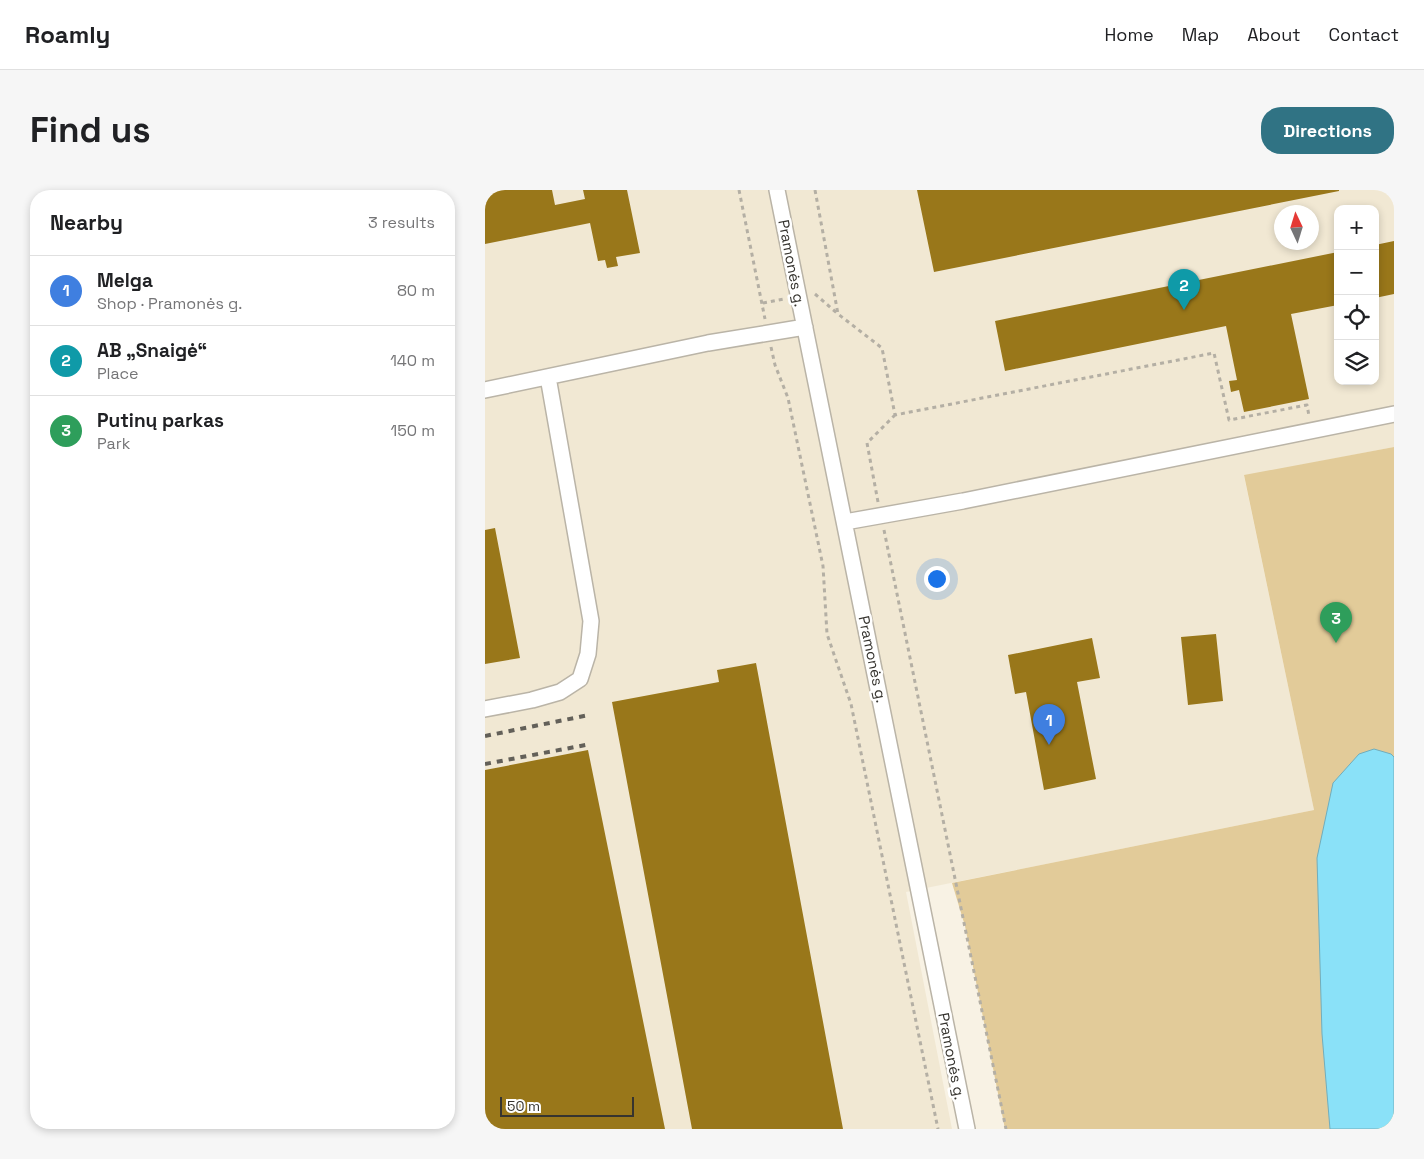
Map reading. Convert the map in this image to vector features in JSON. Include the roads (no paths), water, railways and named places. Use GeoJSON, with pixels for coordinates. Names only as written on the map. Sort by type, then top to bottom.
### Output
{"type":"FeatureCollection","features":[{"type":"Feature","properties":{"kind":"street","name":"Pramonės g."},"geometry":{"type":"LineString","coordinates":[[777,190],[967,1129]]}},
{"type":"Feature","properties":{"kind":"street"},"geometry":{"type":"LineString","coordinates":[[485,390],[708,344],[805,328]]}},
{"type":"Feature","properties":{"kind":"street"},"geometry":{"type":"LineString","coordinates":[[485,709],[532,700],[560,692],[580,679],[588,654],[591,621],[549,377]]}},
{"type":"Feature","properties":{"kind":"street"},"geometry":{"type":"LineString","coordinates":[[845,522],[963,501],[1394,414]]}},
{"type":"Feature","properties":{"kind":"water"},"geometry":{"type":"Polygon","coordinates":[[[1374,749],[1391,754],[1394,757],[1394,1129],[1330,1129],[1322,1034],[1317,858],[1333,783],[1359,754],[1374,749]]]}},
{"type":"Feature","properties":{"kind":"railway"},"geometry":{"type":"LineString","coordinates":[[485,736],[589,715]]}},
{"type":"Feature","properties":{"kind":"railway"},"geometry":{"type":"LineString","coordinates":[[485,764],[591,744]]}},
{"type":"Feature","properties":{"kind":"place","name":"AB „Snaigė“"},"geometry":{"type":"Point","coordinates":[1184,310]}},
{"type":"Feature","properties":{"kind":"place","name":"Putinų parkas"},"geometry":{"type":"Point","coordinates":[1336,643]}},
{"type":"Feature","properties":{"kind":"place","name":"Melga"},"geometry":{"type":"Point","coordinates":[1049,745]}}]}
